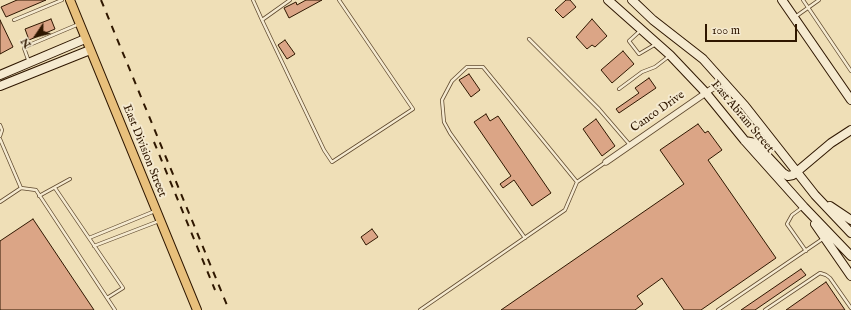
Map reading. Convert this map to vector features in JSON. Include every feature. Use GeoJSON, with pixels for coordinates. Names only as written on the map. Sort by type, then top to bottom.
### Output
{"type":"FeatureCollection","features":[{"type":"Feature","properties":{"kind":"main road","name":"East Division Street"},"geometry":{"type":"LineString","coordinates":[[70,0],[197,310]]}},
{"type":"Feature","properties":{"kind":"main road","name":"East Abram Street"},"geometry":{"type":"LineString","coordinates":[[608,0],[670,55],[706,93],[744,140],[804,207],[851,256]]}},
{"type":"Feature","properties":{"kind":"main road","name":"East Abram Street"},"geometry":{"type":"LineString","coordinates":[[632,0],[653,20],[703,59],[723,81],[796,172],[851,233]]}},
{"type":"Feature","properties":{"kind":"main road"},"geometry":{"type":"LineString","coordinates":[[782,0],[851,100]]}},
{"type":"Feature","properties":{"kind":"main road"},"geometry":{"type":"LineString","coordinates":[[0,75],[85,39]]}},
{"type":"Feature","properties":{"kind":"main road"},"geometry":{"type":"LineString","coordinates":[[0,86],[90,50]]}},
{"type":"Feature","properties":{"kind":"main road"},"geometry":{"type":"LineString","coordinates":[[744,140],[755,143],[783,173],[788,176],[796,172],[831,143],[851,130]]}},
{"type":"Feature","properties":{"kind":"main road"},"geometry":{"type":"LineString","coordinates":[[816,195],[851,220]]}},
{"type":"Feature","properties":{"kind":"main road"},"geometry":{"type":"LineString","coordinates":[[804,207],[851,276]]}},
{"type":"Feature","properties":{"kind":"street","name":"Canco Drive"},"geometry":{"type":"LineString","coordinates":[[606,162],[723,81]]}},
{"type":"Feature","properties":{"kind":"lane"},"geometry":{"type":"LineString","coordinates":[[14,20],[62,0]]}},
{"type":"Feature","properties":{"kind":"lane"},"geometry":{"type":"LineString","coordinates":[[253,0],[324,150],[332,162],[413,109],[339,0]]}},
{"type":"Feature","properties":{"kind":"lane"},"geometry":{"type":"LineString","coordinates":[[262,20],[290,0]]}},
{"type":"Feature","properties":{"kind":"lane"},"geometry":{"type":"LineString","coordinates":[[803,0],[851,71]]}},
{"type":"Feature","properties":{"kind":"lane"},"geometry":{"type":"LineString","coordinates":[[794,17],[819,0]]}},
{"type":"Feature","properties":{"kind":"lane"},"geometry":{"type":"LineString","coordinates":[[29,62],[24,48],[79,24]]}},
{"type":"Feature","properties":{"kind":"lane"},"geometry":{"type":"LineString","coordinates":[[641,30],[629,41],[639,54],[656,43]]}},
{"type":"Feature","properties":{"kind":"lane"},"geometry":{"type":"LineString","coordinates":[[529,39],[599,108],[630,145]]}},
{"type":"Feature","properties":{"kind":"lane"},"geometry":{"type":"LineString","coordinates":[[619,89],[642,72],[655,67],[670,55]]}},
{"type":"Feature","properties":{"kind":"lane"},"geometry":{"type":"LineString","coordinates":[[525,238],[450,133],[444,122],[442,100],[452,80],[467,67],[483,67],[577,182]]}},
{"type":"Feature","properties":{"kind":"lane"},"geometry":{"type":"LineString","coordinates":[[0,125],[2,130],[0,137],[21,188]]}},
{"type":"Feature","properties":{"kind":"lane"},"geometry":{"type":"LineString","coordinates":[[420,310],[565,210],[577,182],[606,162]]}},
{"type":"Feature","properties":{"kind":"lane"},"geometry":{"type":"LineString","coordinates":[[39,196],[70,179]]}},
{"type":"Feature","properties":{"kind":"lane"},"geometry":{"type":"LineString","coordinates":[[0,202],[21,188],[36,190],[115,310]]}},
{"type":"Feature","properties":{"kind":"lane"},"geometry":{"type":"LineString","coordinates":[[55,188],[123,288],[107,298]]}},
{"type":"Feature","properties":{"kind":"lane"},"geometry":{"type":"LineString","coordinates":[[804,207],[792,215],[786,224],[806,251]]}},
{"type":"Feature","properties":{"kind":"lane"},"geometry":{"type":"LineString","coordinates":[[89,238],[156,211]]}},
{"type":"Feature","properties":{"kind":"lane"},"geometry":{"type":"LineString","coordinates":[[94,246],[160,220]]}},
{"type":"Feature","properties":{"kind":"lane"},"geometry":{"type":"LineString","coordinates":[[718,310],[824,238]]}},
{"type":"Feature","properties":{"kind":"lane"},"geometry":{"type":"LineString","coordinates":[[766,310],[820,273],[830,278],[851,308]]}},
{"type":"Feature","properties":{"kind":"building"},"geometry":{"type":"Polygon","coordinates":[[[17,0],[46,0],[6,17],[1,7],[17,0]]]}},
{"type":"Feature","properties":{"kind":"building"},"geometry":{"type":"Polygon","coordinates":[[[306,0],[322,0],[289,18],[284,8],[296,2],[297,5],[306,0]]]}},
{"type":"Feature","properties":{"kind":"building"},"geometry":{"type":"Polygon","coordinates":[[[566,0],[570,0],[576,7],[563,18],[555,10],[566,0]]]}},
{"type":"Feature","properties":{"kind":"building"},"geometry":{"type":"Polygon","coordinates":[[[51,19],[55,29],[29,40],[25,29],[51,19]]]}},
{"type":"Feature","properties":{"kind":"building"},"geometry":{"type":"Polygon","coordinates":[[[592,19],[607,36],[595,47],[592,45],[587,49],[576,37],[592,19]]]}},
{"type":"Feature","properties":{"kind":"building"},"geometry":{"type":"Polygon","coordinates":[[[0,20],[13,47],[0,54],[0,20]]]}},
{"type":"Feature","properties":{"kind":"building"},"geometry":{"type":"Polygon","coordinates":[[[285,40],[295,54],[287,59],[278,45],[285,40]]]}},
{"type":"Feature","properties":{"kind":"building"},"geometry":{"type":"Polygon","coordinates":[[[623,51],[634,64],[612,83],[601,70],[623,51]]]}},
{"type":"Feature","properties":{"kind":"building"},"geometry":{"type":"Polygon","coordinates":[[[469,74],[480,90],[471,97],[459,80],[469,74]]]}},
{"type":"Feature","properties":{"kind":"building"},"geometry":{"type":"Polygon","coordinates":[[[649,78],[656,88],[619,113],[616,109],[639,93],[635,88],[649,78]]]}},
{"type":"Feature","properties":{"kind":"building"},"geometry":{"type":"Polygon","coordinates":[[[486,114],[490,121],[498,116],[551,193],[532,206],[514,180],[503,188],[500,184],[511,176],[474,122],[486,114]]]}},
{"type":"Feature","properties":{"kind":"building"},"geometry":{"type":"Polygon","coordinates":[[[596,119],[615,146],[602,156],[583,129],[596,119]]]}},
{"type":"Feature","properties":{"kind":"building"},"geometry":{"type":"Polygon","coordinates":[[[698,124],[705,133],[708,131],[722,150],[708,160],[776,258],[701,310],[684,310],[662,278],[637,296],[643,304],[635,310],[501,310],[684,184],[660,150],[698,124]]]}},
{"type":"Feature","properties":{"kind":"building"},"geometry":{"type":"Polygon","coordinates":[[[33,219],[94,310],[0,310],[0,241],[33,219]]]}},
{"type":"Feature","properties":{"kind":"building"},"geometry":{"type":"Polygon","coordinates":[[[372,229],[378,237],[366,245],[361,237],[372,229]]]}},
{"type":"Feature","properties":{"kind":"building"},"geometry":{"type":"Polygon","coordinates":[[[801,269],[806,275],[755,310],[741,310],[801,269]]]}},
{"type":"Feature","properties":{"kind":"building"},"geometry":{"type":"Polygon","coordinates":[[[826,282],[845,310],[786,310],[826,282]]]}},
{"type":"Feature","properties":{"kind":"railway"},"geometry":{"type":"LineString","coordinates":[[101,0],[229,310]]}},
{"type":"Feature","properties":{"kind":"railway"},"geometry":{"type":"LineString","coordinates":[[154,142],[215,290]]}}]}
